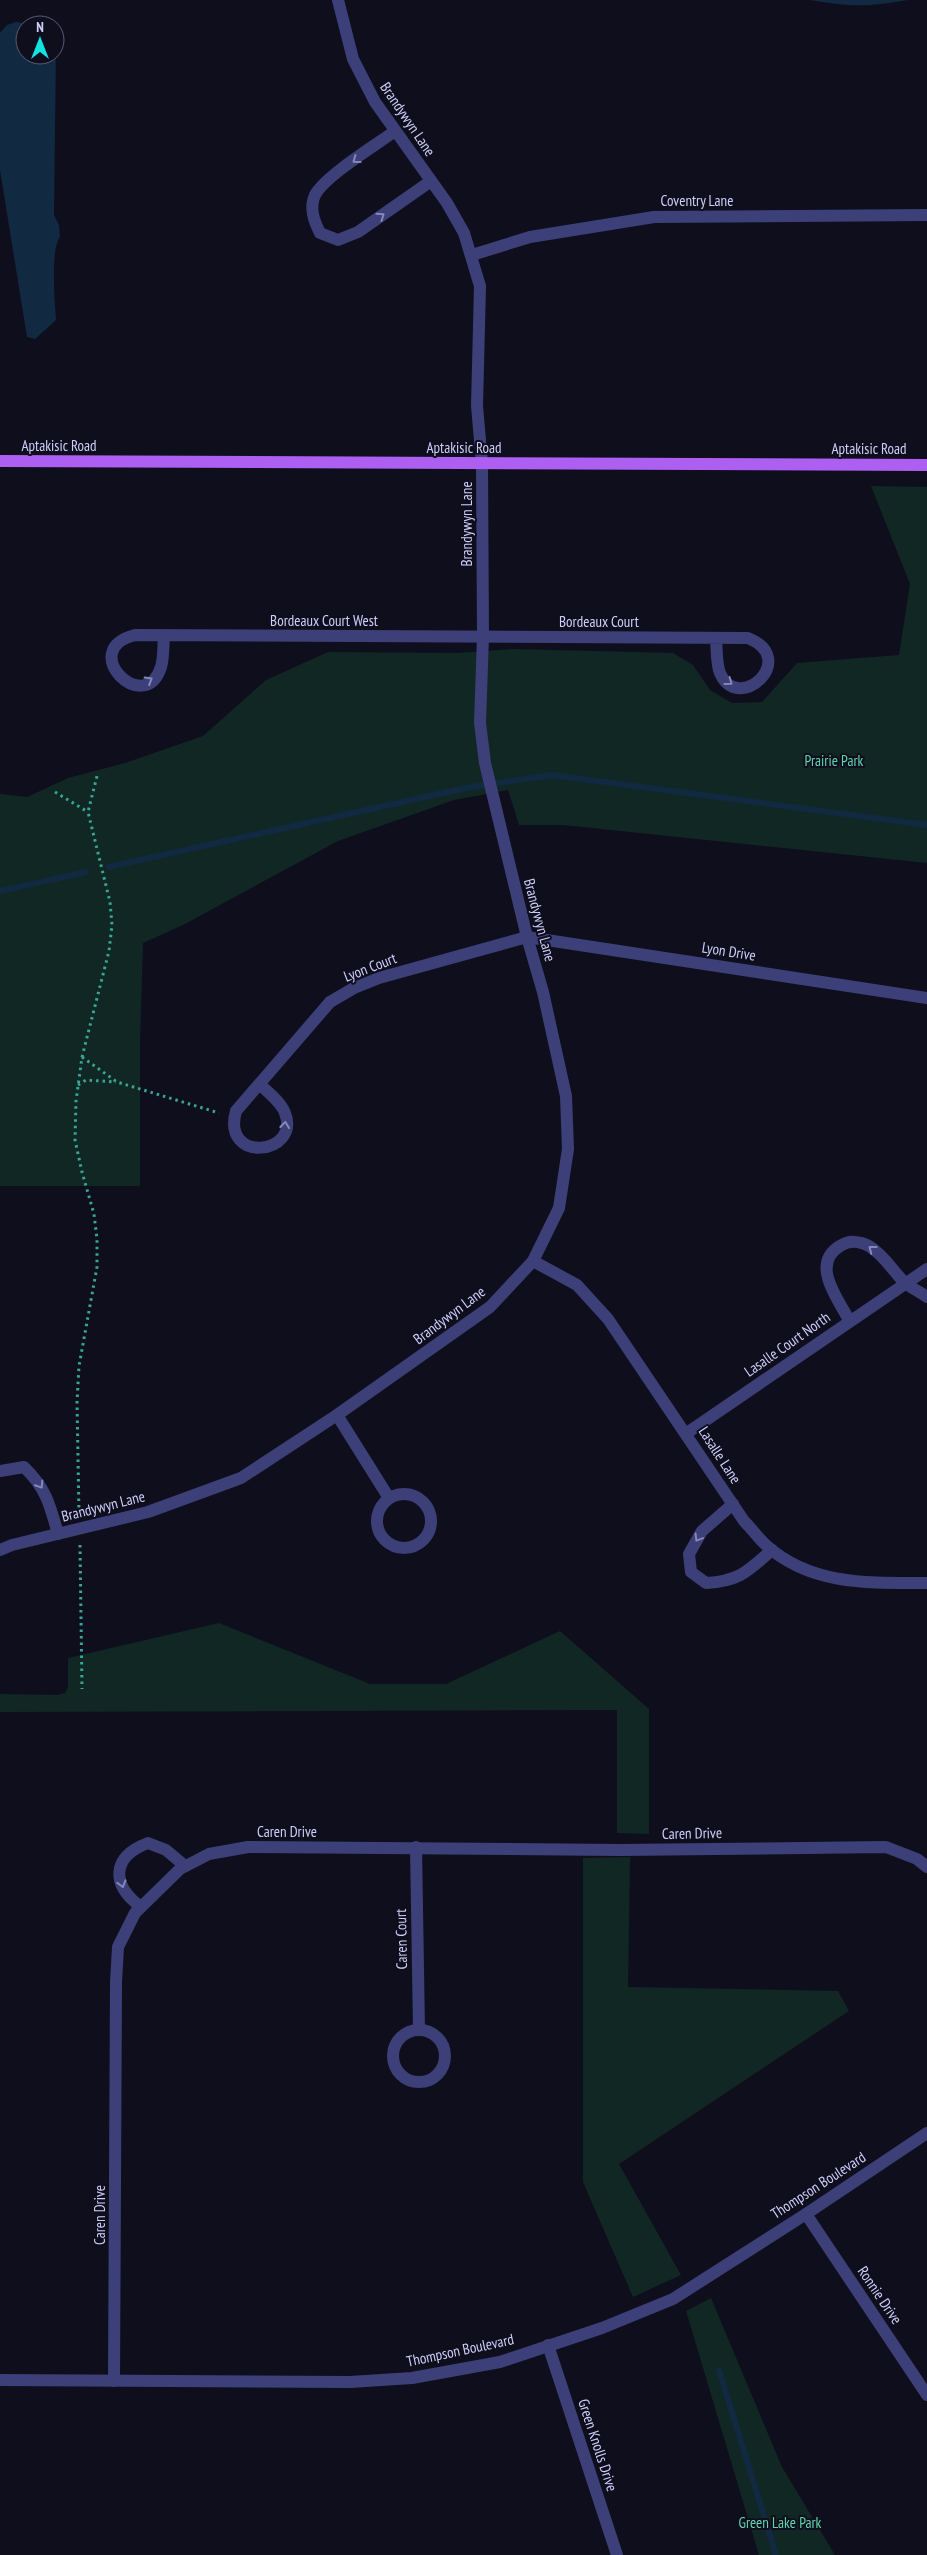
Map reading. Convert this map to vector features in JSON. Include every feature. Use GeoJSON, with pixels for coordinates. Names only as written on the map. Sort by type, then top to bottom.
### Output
{"type":"FeatureCollection","features":[{"type":"Feature","properties":{"kind":"main road","name":"Aptakisic Road"},"geometry":{"type":"LineString","coordinates":[[0,461],[927,465]]}},
{"type":"Feature","properties":{"kind":"street","name":"Brandywyn Lane"},"geometry":{"type":"LineString","coordinates":[[0,1550],[148,1512],[242,1478],[337,1415],[490,1307],[533,1261],[559,1208],[568,1149],[566,1096],[543,992],[527,937],[493,798],[485,763],[480,723],[483,636],[482,464],[477,406],[480,286],[472,254],[464,233],[448,203],[375,102],[353,59],[338,0]]}},
{"type":"Feature","properties":{"kind":"street"},"geometry":{"type":"LineString","coordinates":[[395,131],[332,177],[315,195],[312,217],[320,233],[338,240],[358,232],[431,181]]}},
{"type":"Feature","properties":{"kind":"street","name":"Coventry Lane"},"geometry":{"type":"LineString","coordinates":[[472,254],[530,237],[654,217],[927,215]]}},
{"type":"Feature","properties":{"kind":"street","name":"Bordeaux Court West"},"geometry":{"type":"LineString","coordinates":[[164,636],[161,668],[150,681],[135,685],[120,678],[115,671],[112,656],[120,642],[135,635],[483,636]]}},
{"type":"Feature","properties":{"kind":"street","name":"Bordeaux Court"},"geometry":{"type":"LineString","coordinates":[[483,636],[748,638],[762,646],[768,661],[764,677],[750,687],[734,686],[727,682],[718,668],[716,638]]}},
{"type":"Feature","properties":{"kind":"street","name":"Lyon Drive"},"geometry":{"type":"LineString","coordinates":[[527,937],[927,998]]}},
{"type":"Feature","properties":{"kind":"street","name":"Lyon Court"},"geometry":{"type":"LineString","coordinates":[[234,1117],[236,1111],[330,1002],[354,988],[378,978],[527,937]]}},
{"type":"Feature","properties":{"kind":"street"},"geometry":{"type":"LineString","coordinates":[[234,1117],[234,1128],[237,1136],[250,1147],[267,1148],[282,1138],[287,1121],[285,1112],[259,1084]]}},
{"type":"Feature","properties":{"kind":"street"},"geometry":{"type":"LineString","coordinates":[[849,1320],[826,1274],[830,1256],[838,1247],[849,1242],[867,1245],[906,1283],[927,1297]]}},
{"type":"Feature","properties":{"kind":"street","name":"Lasalle Lane"},"geometry":{"type":"LineString","coordinates":[[533,1261],[577,1285],[608,1319],[687,1433],[744,1521],[772,1550],[798,1568],[840,1580],[927,1583]]}},
{"type":"Feature","properties":{"kind":"street","name":"Lasalle Court North"},"geometry":{"type":"LineString","coordinates":[[687,1433],[849,1320],[927,1269]]}},
{"type":"Feature","properties":{"kind":"street"},"geometry":{"type":"LineString","coordinates":[[337,1415],[389,1498]]}},
{"type":"Feature","properties":{"kind":"street"},"geometry":{"type":"LineString","coordinates":[[0,1471],[24,1467],[39,1482],[50,1502],[58,1534]]}},
{"type":"Feature","properties":{"kind":"street"},"geometry":{"type":"LineString","coordinates":[[406,1494],[422,1502],[431,1518],[427,1535],[413,1547],[396,1547],[382,1537],[378,1529],[378,1512],[389,1498],[406,1494]]}},
{"type":"Feature","properties":{"kind":"street"},"geometry":{"type":"LineString","coordinates":[[733,1504],[702,1531],[689,1554],[691,1572],[706,1583],[729,1582],[750,1569],[772,1550]]}},
{"type":"Feature","properties":{"kind":"street"},"geometry":{"type":"LineString","coordinates":[[141,1907],[128,1897],[120,1884],[120,1864],[131,1849],[148,1843],[166,1850],[185,1866]]}},
{"type":"Feature","properties":{"kind":"street","name":"Caren Drive"},"geometry":{"type":"LineString","coordinates":[[114,2381],[116,1982],[118,1947],[135,1913],[185,1866],[209,1854],[248,1847],[416,1846],[620,1850],[886,1847],[918,1859],[927,1867]]}},
{"type":"Feature","properties":{"kind":"street","name":"Caren Court"},"geometry":{"type":"LineString","coordinates":[[416,1846],[419,2030]]}},
{"type":"Feature","properties":{"kind":"street"},"geometry":{"type":"LineString","coordinates":[[419,2030],[435,2037],[441,2044],[444,2060],[436,2076],[419,2082],[411,2081],[398,2072],[393,2056],[398,2041],[411,2032],[419,2030]]}},
{"type":"Feature","properties":{"kind":"street","name":"Thompson Boulevard"},"geometry":{"type":"LineString","coordinates":[[0,2380],[350,2382],[412,2378],[500,2362],[602,2328],[672,2298],[806,2214],[927,2133]]}},
{"type":"Feature","properties":{"kind":"street","name":"Ronnie Drive"},"geometry":{"type":"LineString","coordinates":[[806,2214],[927,2395]]}},
{"type":"Feature","properties":{"kind":"street","name":"Green Knolls Drive"},"geometry":{"type":"LineString","coordinates":[[548,2345],[616,2555]]}},
{"type":"Feature","properties":{"kind":"path"},"geometry":{"type":"LineString","coordinates":[[82,1689],[77,1402],[80,1366],[97,1267],[97,1239],[94,1214],[75,1140],[78,1085],[82,1057],[109,951],[112,925],[110,902],[88,812],[97,776]]}},
{"type":"Feature","properties":{"kind":"path"},"geometry":{"type":"LineString","coordinates":[[55,792],[88,812]]}},
{"type":"Feature","properties":{"kind":"path"},"geometry":{"type":"LineString","coordinates":[[82,1057],[117,1082]]}},
{"type":"Feature","properties":{"kind":"path"},"geometry":{"type":"LineString","coordinates":[[78,1085],[86,1080],[117,1082],[234,1117]]}},
{"type":"Feature","properties":{"kind":"green space","name":"Prairie Park"},"geometry":{"type":"Polygon","coordinates":[[[871,486],[927,487],[927,863],[563,825],[519,825],[508,790],[454,800],[338,841],[183,925],[143,943],[140,1041],[140,1186],[0,1186],[0,794],[27,797],[68,778],[125,763],[203,736],[266,680],[328,652],[456,653],[513,649],[673,653],[693,665],[710,690],[732,703],[762,702],[797,663],[899,655],[910,584],[871,486]]]}},
{"type":"Feature","properties":{"kind":"green space"},"geometry":{"type":"Polygon","coordinates":[[[219,1623],[370,1684],[446,1684],[560,1631],[649,1709],[649,1834],[617,1833],[617,1710],[0,1712],[0,1694],[57,1695],[65,1693],[68,1687],[68,1658],[219,1623]]]}},
{"type":"Feature","properties":{"kind":"green space"},"geometry":{"type":"Polygon","coordinates":[[[630,1857],[628,1987],[838,1991],[849,2011],[619,2164],[681,2275],[633,2297],[583,2182],[583,1858],[630,1857]]]}},
{"type":"Feature","properties":{"kind":"green space","name":"Green Lake Park"},"geometry":{"type":"Polygon","coordinates":[[[711,2298],[782,2467],[835,2555],[759,2555],[686,2311],[711,2298]]]}},
{"type":"Feature","properties":{"kind":"water"},"geometry":{"type":"Polygon","coordinates":[[[810,0],[908,0],[859,5],[810,0]]]}},
{"type":"Feature","properties":{"kind":"water"},"geometry":{"type":"Polygon","coordinates":[[[15,22],[15,65],[56,65],[54,215],[59,225],[60,237],[54,264],[56,320],[35,339],[27,337],[0,170],[0,33],[7,25],[15,22]]]}},
{"type":"Feature","properties":{"kind":"waterway"},"geometry":{"type":"LineString","coordinates":[[109,867],[470,787],[552,775],[927,825]]}},
{"type":"Feature","properties":{"kind":"waterway"},"geometry":{"type":"LineString","coordinates":[[0,891],[86,872]]}},
{"type":"Feature","properties":{"kind":"waterway"},"geometry":{"type":"LineString","coordinates":[[719,2370],[776,2555]]}}]}
